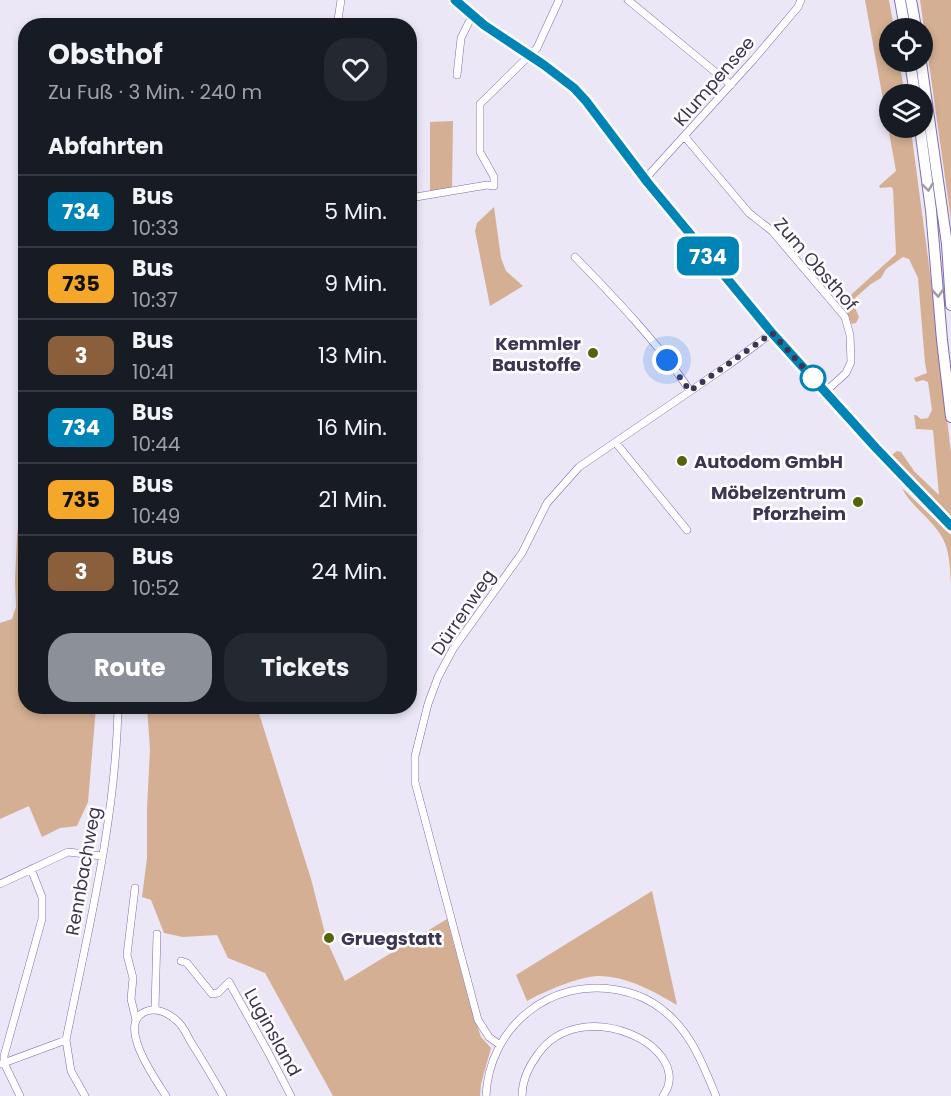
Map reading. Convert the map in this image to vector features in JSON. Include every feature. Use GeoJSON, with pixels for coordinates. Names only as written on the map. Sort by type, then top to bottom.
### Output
{"type":"FeatureCollection","features":[{"type":"Feature","properties":{"kind":"highway"},"geometry":{"type":"LineString","coordinates":[[900,0],[903,18]]}},
{"type":"Feature","properties":{"kind":"highway"},"geometry":{"type":"LineString","coordinates":[[911,0],[914,18]]}},
{"type":"Feature","properties":{"kind":"highway"},"geometry":{"type":"LineString","coordinates":[[922,72],[947,244],[951,305]]}},
{"type":"Feature","properties":{"kind":"highway"},"geometry":{"type":"LineString","coordinates":[[921,138],[931,210],[951,417]]}},
{"type":"Feature","properties":{"kind":"street"},"geometry":{"type":"LineString","coordinates":[[338,18],[341,0]]}},
{"type":"Feature","properties":{"kind":"street"},"geometry":{"type":"LineString","coordinates":[[455,0],[472,16],[574,88],[645,179],[772,333],[951,526]]}},
{"type":"Feature","properties":{"kind":"street"},"geometry":{"type":"LineString","coordinates":[[417,197],[487,185],[494,186],[494,177],[480,152],[480,104],[537,48],[560,0]]}},
{"type":"Feature","properties":{"kind":"street"},"geometry":{"type":"LineString","coordinates":[[628,0],[731,85]]}},
{"type":"Feature","properties":{"kind":"street","name":"Klumpensee"},"geometry":{"type":"LineString","coordinates":[[645,179],[686,137],[801,0]]}},
{"type":"Feature","properties":{"kind":"street"},"geometry":{"type":"LineString","coordinates":[[457,75],[461,38],[472,16]]}},
{"type":"Feature","properties":{"kind":"street","name":"Zum Obsthof"},"geometry":{"type":"LineString","coordinates":[[686,137],[748,213],[772,231],[845,317],[850,335],[851,362],[846,373],[825,392]]}},
{"type":"Feature","properties":{"kind":"street"},"geometry":{"type":"LineString","coordinates":[[575,257],[605,288],[678,373],[690,391]]}},
{"type":"Feature","properties":{"kind":"street","name":"Dürrenweg"},"geometry":{"type":"LineString","coordinates":[[500,1045],[489,1037],[478,1020],[415,782],[415,756],[428,704],[438,677],[453,649],[522,553],[544,509],[579,467],[772,333]]}},
{"type":"Feature","properties":{"kind":"street"},"geometry":{"type":"LineString","coordinates":[[616,443],[687,530]]}},
{"type":"Feature","properties":{"kind":"street","name":"Rennbachweg"},"geometry":{"type":"LineString","coordinates":[[66,1040],[102,856],[114,781],[118,714]]}},
{"type":"Feature","properties":{"kind":"street"},"geometry":{"type":"LineString","coordinates":[[0,885],[68,852],[102,856]]}},
{"type":"Feature","properties":{"kind":"street"},"geometry":{"type":"LineString","coordinates":[[20,1096],[2,1064],[42,919],[42,897],[31,869]]}},
{"type":"Feature","properties":{"kind":"street"},"geometry":{"type":"LineString","coordinates":[[135,888],[127,955],[133,978],[131,999],[136,1020],[134,1029],[140,1053],[166,1096]]}},
{"type":"Feature","properties":{"kind":"street"},"geometry":{"type":"LineString","coordinates":[[155,1010],[157,934]]}},
{"type":"Feature","properties":{"kind":"street","name":"Luginsland"},"geometry":{"type":"LineString","coordinates":[[181,961],[187,963],[212,994],[218,993],[229,982],[291,1096]]}},
{"type":"Feature","properties":{"kind":"street"},"geometry":{"type":"LineString","coordinates":[[486,1096],[493,1061],[500,1045],[519,1019],[540,1002],[554,996],[568,991],[597,987],[626,992],[651,1002],[663,1010],[680,1026],[694,1047],[716,1096]]}},
{"type":"Feature","properties":{"kind":"street"},"geometry":{"type":"LineString","coordinates":[[136,1020],[142,1013],[155,1010],[177,1021],[207,1065],[223,1096]]}},
{"type":"Feature","properties":{"kind":"street"},"geometry":{"type":"LineString","coordinates":[[522,1096],[529,1068],[541,1049],[549,1041],[570,1030],[592,1026],[623,1030],[658,1053],[669,1074],[668,1087],[663,1096]]}},
{"type":"Feature","properties":{"kind":"street"},"geometry":{"type":"LineString","coordinates":[[2,1064],[66,1040],[71,1071],[85,1096]]}},
{"type":"Feature","properties":{"kind":"shaded area"},"geometry":{"type":"Polygon","coordinates":[[[865,0],[889,0],[892,18],[879,18],[879,72],[901,72],[903,84],[880,84],[865,0]]]}},
{"type":"Feature","properties":{"kind":"shaded area"},"geometry":{"type":"Polygon","coordinates":[[[920,0],[951,0],[951,220],[930,72],[933,72],[933,18],[923,18],[920,0]]]}},
{"type":"Feature","properties":{"kind":"shaded area"},"geometry":{"type":"Polygon","coordinates":[[[453,121],[452,190],[430,194],[430,122],[453,121]]]}},
{"type":"Feature","properties":{"kind":"shaded area"},"geometry":{"type":"Polygon","coordinates":[[[890,138],[912,138],[951,453],[951,519],[890,459],[853,414],[892,455],[897,451],[901,452],[914,471],[939,495],[933,430],[916,429],[914,415],[921,419],[928,418],[932,410],[928,382],[923,380],[916,382],[914,378],[927,373],[918,278],[909,259],[903,257],[886,269],[881,278],[856,297],[853,303],[859,317],[856,323],[852,324],[842,303],[896,254],[893,189],[879,186],[896,171],[890,138]]]}},
{"type":"Feature","properties":{"kind":"shaded area"},"geometry":{"type":"Polygon","coordinates":[[[494,207],[501,258],[506,271],[523,286],[490,306],[475,231],[477,223],[494,207]]]}},
{"type":"Feature","properties":{"kind":"shaded area"},"geometry":{"type":"Polygon","coordinates":[[[902,488],[951,535],[951,584],[948,555],[942,537],[906,496],[902,488]]]}},
{"type":"Feature","properties":{"kind":"shaded area"},"geometry":{"type":"Polygon","coordinates":[[[18,528],[18,714],[95,714],[88,802],[77,826],[60,828],[42,837],[29,806],[0,819],[0,623],[12,619],[16,607],[18,528]]]}},
{"type":"Feature","properties":{"kind":"shaded area"},"geometry":{"type":"Polygon","coordinates":[[[148,714],[259,714],[311,879],[327,941],[345,981],[447,919],[470,1005],[481,1037],[491,1048],[480,1096],[333,1096],[265,973],[228,958],[217,935],[183,937],[164,933],[151,900],[142,897],[147,858],[150,749],[148,714]]]}},
{"type":"Feature","properties":{"kind":"shaded area"},"geometry":{"type":"Polygon","coordinates":[[[652,891],[677,1005],[629,981],[598,976],[552,989],[527,1001],[516,975],[652,891]]]}},
{"type":"Feature","properties":{"kind":"bus line","name":"734"},"geometry":{"type":"LineString","coordinates":[[455,0],[505,41],[544,65],[574,88],[648,183],[772,333],[876,448],[951,526]]}},
{"type":"Feature","properties":{"kind":"place","name":"Kemmler Baustoffe"},"geometry":{"type":"Point","coordinates":[593,353]}},
{"type":"Feature","properties":{"kind":"place","name":"Autodom GmbH"},"geometry":{"type":"Point","coordinates":[682,461]}},
{"type":"Feature","properties":{"kind":"place","name":"Möbelzentrum Pforzheim"},"geometry":{"type":"Point","coordinates":[858,502]}},
{"type":"Feature","properties":{"kind":"place","name":"Gruegstatt"},"geometry":{"type":"Point","coordinates":[329,938]}},
{"type":"Feature","properties":{"kind":"route"},"geometry":{"type":"LineString","coordinates":[[667,360],[690,391],[772,333],[813,378]]}}]}
